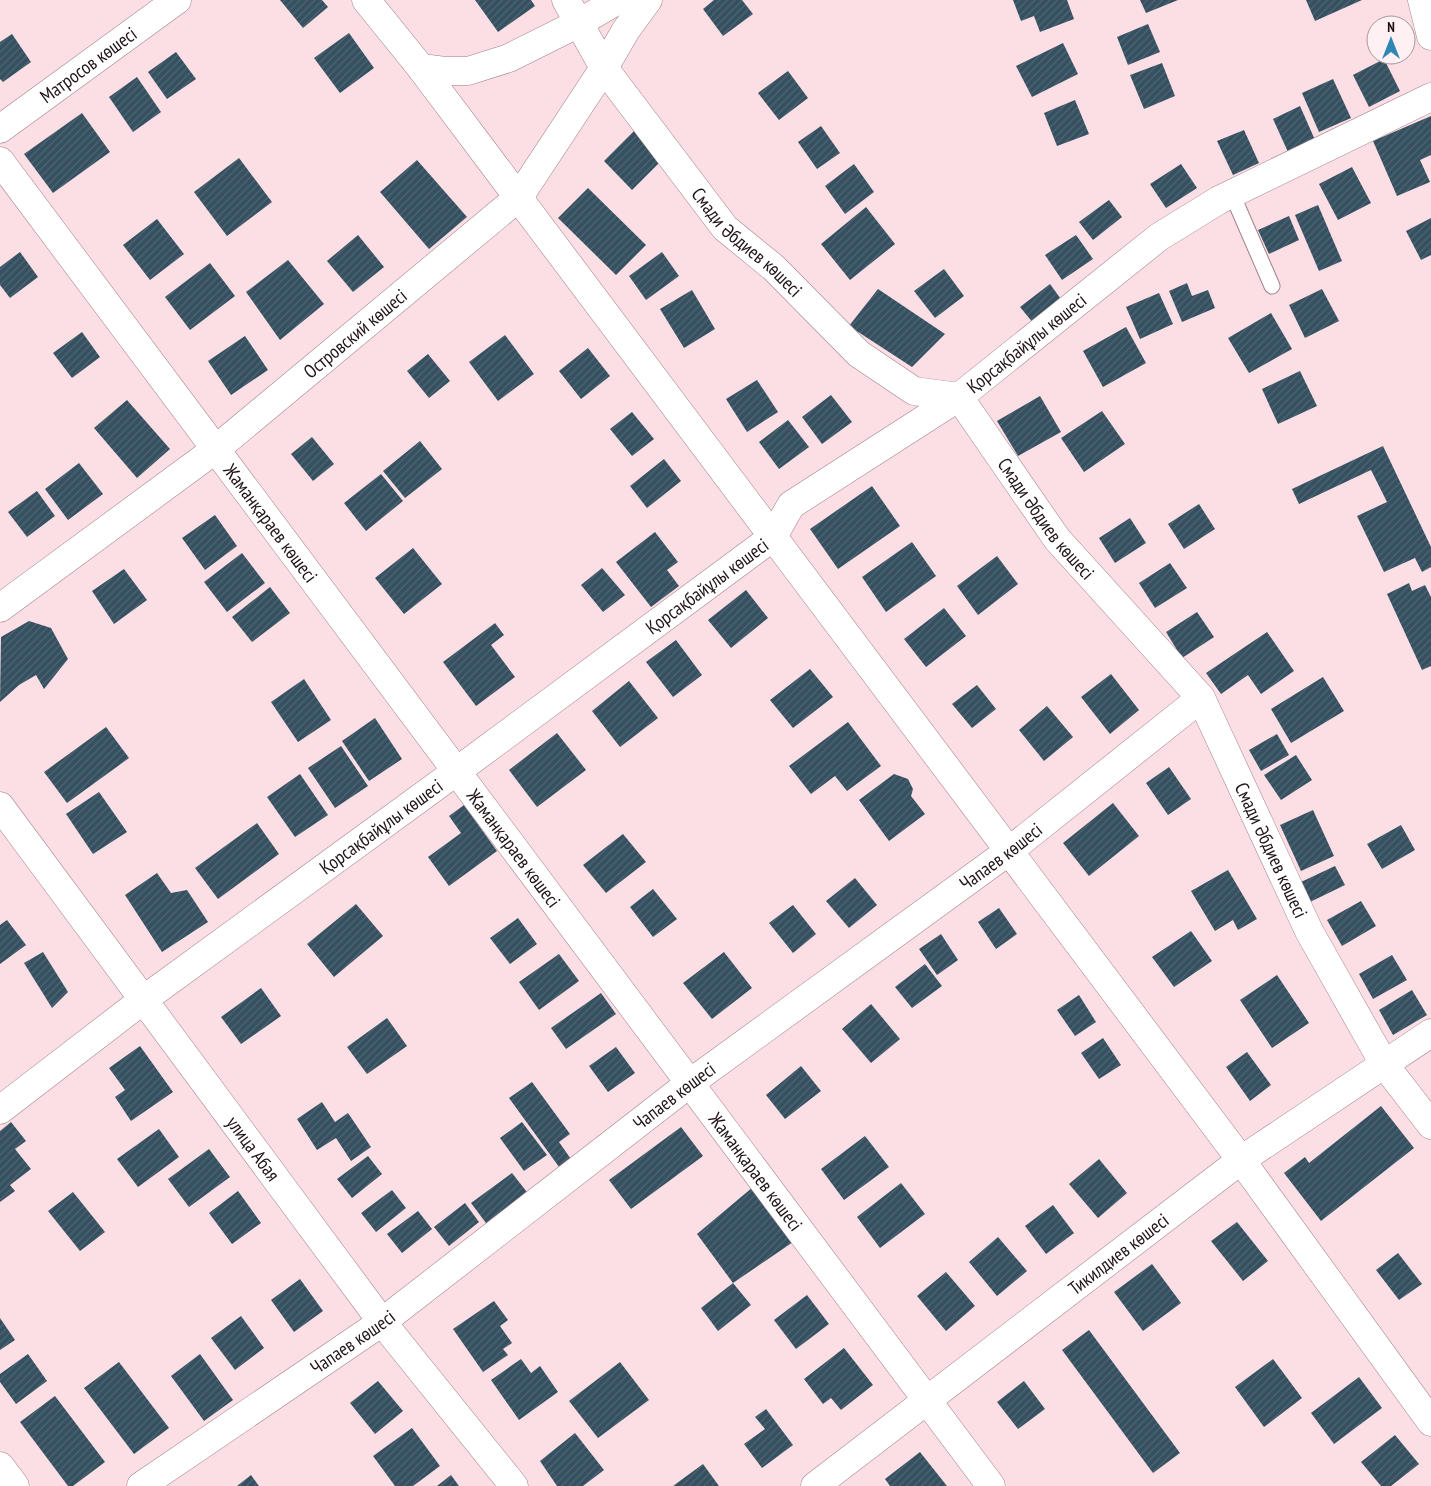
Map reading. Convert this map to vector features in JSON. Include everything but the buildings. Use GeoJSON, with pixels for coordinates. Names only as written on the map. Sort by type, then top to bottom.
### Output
{"type":"FeatureCollection","features":[{"type":"Feature","properties":{"kind":"street","name":"Матросов көшесі"},"geometry":{"type":"LineString","coordinates":[[0,129],[177,0]]}},
{"type":"Feature","properties":{"kind":"street"},"geometry":{"type":"LineString","coordinates":[[366,0],[422,68],[1241,1160],[1431,1422]]}},
{"type":"Feature","properties":{"kind":"street","name":"Смади Әбдиев көшесі"},"geometry":{"type":"LineString","coordinates":[[566,0],[604,68],[725,228],[774,268],[859,354],[914,391],[959,397],[1057,539],[1201,698],[1309,930],[1384,1064],[1431,1125]]}},
{"type":"Feature","properties":{"kind":"street"},"geometry":{"type":"LineString","coordinates":[[422,68],[468,71],[509,58],[579,23],[618,0]]}},
{"type":"Feature","properties":{"kind":"street","name":"Островский көшесі"},"geometry":{"type":"LineString","coordinates":[[0,608],[216,449],[519,197],[604,68],[626,30],[648,0]]}},
{"type":"Feature","properties":{"kind":"street"},"geometry":{"type":"LineString","coordinates":[[1422,0],[1431,36]]}},
{"type":"Feature","properties":{"kind":"street","name":"Қорсақбайұлы көшесі"},"geometry":{"type":"LineString","coordinates":[[0,1110],[143,1000],[773,537],[791,505],[959,397],[1160,237],[1232,194],[1431,97]]}},
{"type":"Feature","properties":{"kind":"street","name":"Жаманқараев көшесі"},"geometry":{"type":"LineString","coordinates":[[0,161],[991,1486]]}},
{"type":"Feature","properties":{"kind":"street","name":"Чапаев көшесі"},"geometry":{"type":"LineString","coordinates":[[141,1486],[382,1322],[690,1083],[1009,851],[1201,698]]}},
{"type":"Feature","properties":{"kind":"street","name":"улица Абая"},"geometry":{"type":"LineString","coordinates":[[0,806],[382,1322],[514,1486]]}},
{"type":"Feature","properties":{"kind":"street","name":"Тикилдиев көшесі"},"geometry":{"type":"LineString","coordinates":[[815,1486],[1241,1160],[1431,1033]]}},
{"type":"Feature","properties":{"kind":"street"},"geometry":{"type":"LineString","coordinates":[[0,1466],[15,1486]]}},
{"type":"Feature","properties":{"kind":"lane"},"geometry":{"type":"LineString","coordinates":[[1232,194],[1272,286]]}}]}
